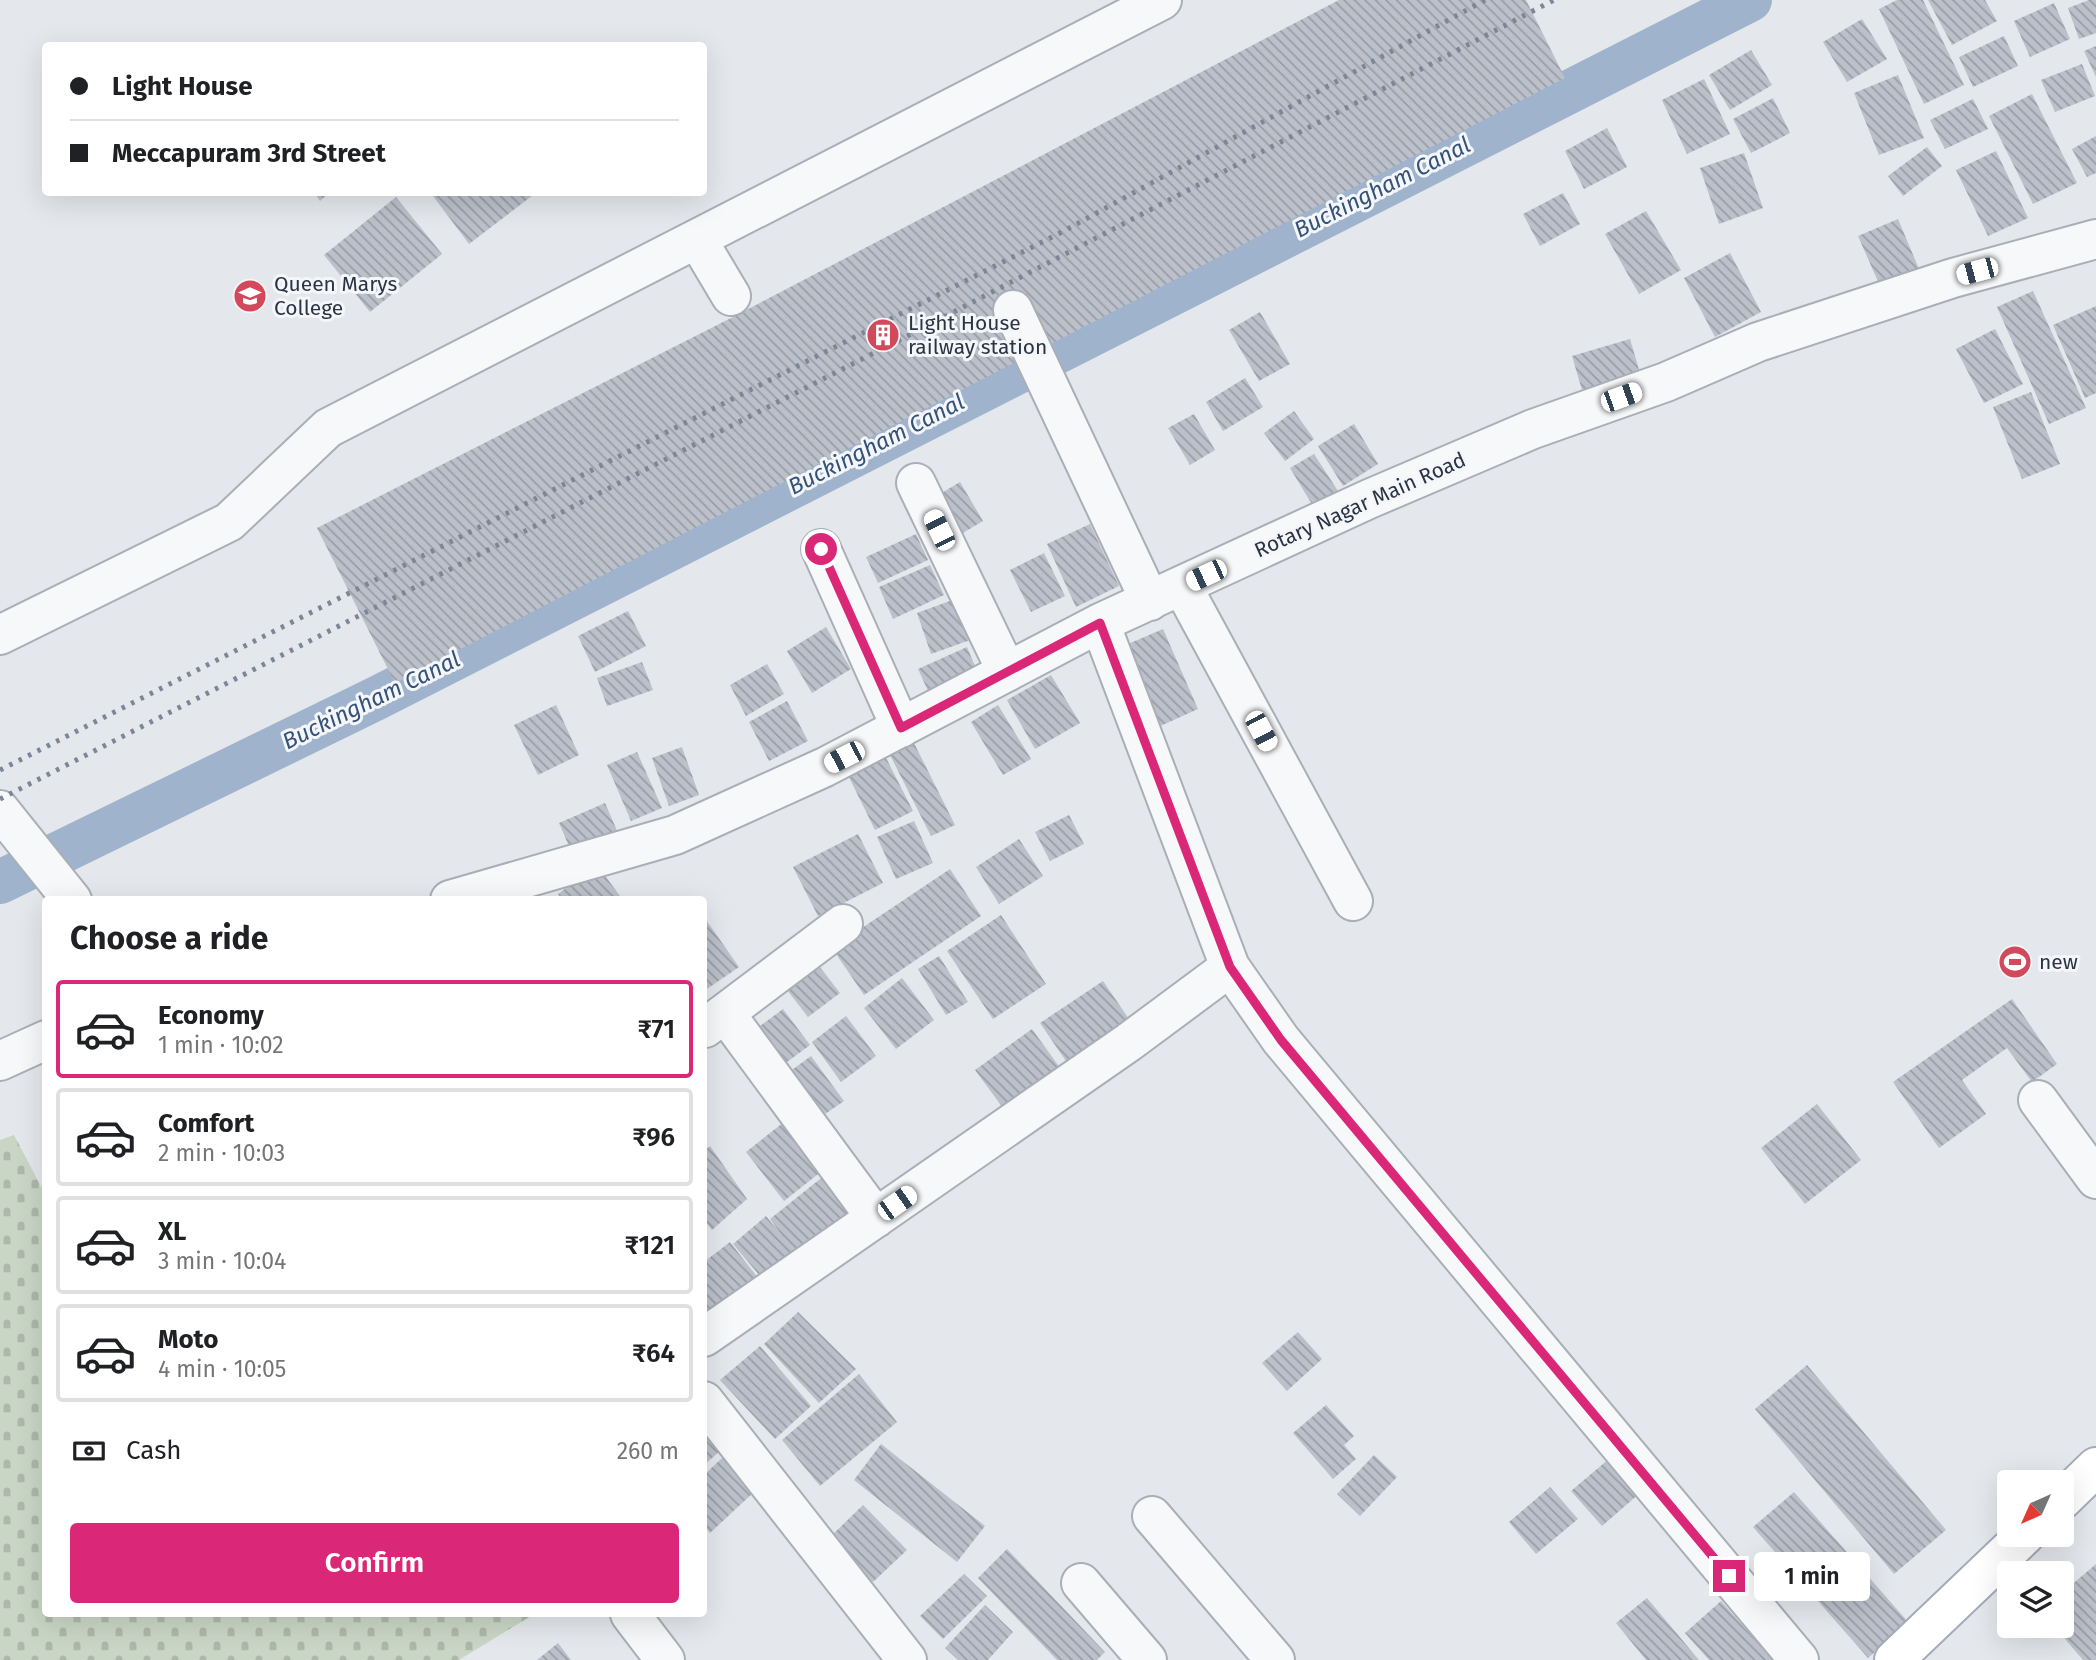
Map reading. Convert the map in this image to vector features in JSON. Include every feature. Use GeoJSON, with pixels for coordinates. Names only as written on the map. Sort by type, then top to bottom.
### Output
{"type":"FeatureCollection","features":[{"type":"Feature","properties":{"kind":"main road"},"geometry":{"type":"LineString","coordinates":[[2074,1488],[2096,1467]]}},
{"type":"Feature","properties":{"kind":"main road"},"geometry":{"type":"LineString","coordinates":[[1894,1660],[2012,1547]]}},
{"type":"Feature","properties":{"kind":"street"},"geometry":{"type":"LineString","coordinates":[[0,635],[229,522],[328,428],[1162,0]]}},
{"type":"Feature","properties":{"kind":"street"},"geometry":{"type":"LineString","coordinates":[[697,239],[731,296]]}},
{"type":"Feature","properties":{"kind":"street","name":"Rotary Nagar Main Road"},"geometry":{"type":"LineString","coordinates":[[464,896],[675,835],[825,767],[1100,623],[1369,499],[1520,435],[1666,382],[1758,342],[1953,278],[2096,239]]}},
{"type":"Feature","properties":{"kind":"street"},"geometry":{"type":"LineString","coordinates":[[1013,310],[1064,415],[1166,593],[1353,901]]}},
{"type":"Feature","properties":{"kind":"street"},"geometry":{"type":"LineString","coordinates":[[916,483],[1007,672]]}},
{"type":"Feature","properties":{"kind":"street"},"geometry":{"type":"LineString","coordinates":[[821,549],[901,728]]}},
{"type":"Feature","properties":{"kind":"street"},"geometry":{"type":"LineString","coordinates":[[1100,623],[1230,967],[1281,1040],[1799,1660]]}},
{"type":"Feature","properties":{"kind":"street"},"geometry":{"type":"LineString","coordinates":[[1,811],[69,896]]}},
{"type":"Feature","properties":{"kind":"street"},"geometry":{"type":"LineString","coordinates":[[843,924],[714,1021],[876,1218]]}},
{"type":"Feature","properties":{"kind":"street"},"geometry":{"type":"LineString","coordinates":[[707,1335],[1129,1042],[1230,967]]}},
{"type":"Feature","properties":{"kind":"street"},"geometry":{"type":"LineString","coordinates":[[0,1061],[42,1042]]}},
{"type":"Feature","properties":{"kind":"street"},"geometry":{"type":"LineString","coordinates":[[2038,1100],[2096,1179]]}},
{"type":"Feature","properties":{"kind":"street"},"geometry":{"type":"LineString","coordinates":[[707,1405],[907,1660]]}},
{"type":"Feature","properties":{"kind":"street"},"geometry":{"type":"LineString","coordinates":[[1152,1516],[1275,1660]]}},
{"type":"Feature","properties":{"kind":"street"},"geometry":{"type":"LineString","coordinates":[[1080,1583],[1147,1660]]}},
{"type":"Feature","properties":{"kind":"street"},"geometry":{"type":"LineString","coordinates":[[632,1617],[665,1660]]}},
{"type":"Feature","properties":{"kind":"green space"},"geometry":{"type":"Polygon","coordinates":[[[14,1135],[42,1188],[42,1617],[529,1617],[459,1660],[0,1660],[0,1140],[14,1135]]]}},
{"type":"Feature","properties":{"kind":"building","name":"Light House railway station"},"geometry":{"type":"Polygon","coordinates":[[[1339,0],[1526,0],[1565,78],[395,683],[317,528],[733,317],[1339,0]]]}},
{"type":"Feature","properties":{"kind":"building"},"geometry":{"type":"Polygon","coordinates":[[[1897,0],[1923,0],[1964,85],[1924,104],[1879,9],[1897,0]]]}},
{"type":"Feature","properties":{"kind":"building"},"geometry":{"type":"Polygon","coordinates":[[[1928,0],[1985,0],[1997,21],[1952,45],[1928,0]]]}},
{"type":"Feature","properties":{"kind":"building"},"geometry":{"type":"Polygon","coordinates":[[[2096,0],[2096,33],[2079,39],[2068,8],[2096,0]]]}},
{"type":"Feature","properties":{"kind":"building"},"geometry":{"type":"Polygon","coordinates":[[[2054,3],[2070,39],[2030,57],[2014,21],[2054,3]]]}},
{"type":"Feature","properties":{"kind":"building"},"geometry":{"type":"Polygon","coordinates":[[[1862,19],[1887,59],[1847,82],[1823,42],[1862,19]]]}},
{"type":"Feature","properties":{"kind":"building"},"geometry":{"type":"Polygon","coordinates":[[[2004,36],[2018,66],[1973,87],[1959,57],[2004,36]]]}},
{"type":"Feature","properties":{"kind":"building"},"geometry":{"type":"Polygon","coordinates":[[[2096,46],[2096,77],[2084,51],[2096,46]]]}},
{"type":"Feature","properties":{"kind":"building"},"geometry":{"type":"Polygon","coordinates":[[[1751,50],[1772,85],[1730,110],[1709,75],[1751,50]]]}},
{"type":"Feature","properties":{"kind":"building"},"geometry":{"type":"Polygon","coordinates":[[[2082,64],[2095,96],[2055,112],[2041,80],[2082,64]]]}},
{"type":"Feature","properties":{"kind":"building"},"geometry":{"type":"Polygon","coordinates":[[[1898,75],[1924,138],[1879,155],[1854,93],[1898,75]]]}},
{"type":"Feature","properties":{"kind":"building"},"geometry":{"type":"Polygon","coordinates":[[[1704,79],[1730,134],[1687,154],[1662,100],[1704,79]]]}},
{"type":"Feature","properties":{"kind":"building"},"geometry":{"type":"Polygon","coordinates":[[[2032,94],[2077,183],[2033,204],[1989,116],[2032,94]]]}},
{"type":"Feature","properties":{"kind":"building"},"geometry":{"type":"Polygon","coordinates":[[[1773,98],[1790,133],[1751,153],[1733,119],[1773,98]]]}},
{"type":"Feature","properties":{"kind":"building"},"geometry":{"type":"Polygon","coordinates":[[[1973,99],[1988,129],[1945,149],[1930,120],[1973,99]]]}},
{"type":"Feature","properties":{"kind":"building"},"geometry":{"type":"Polygon","coordinates":[[[1607,128],[1627,167],[1584,189],[1565,151],[1607,128]]]}},
{"type":"Feature","properties":{"kind":"building"},"geometry":{"type":"Polygon","coordinates":[[[2096,136],[2096,173],[2087,177],[2072,149],[2096,136]]]}},
{"type":"Feature","properties":{"kind":"building"},"geometry":{"type":"Polygon","coordinates":[[[1927,147],[1942,166],[1903,196],[1888,176],[1927,147]]]}},
{"type":"Feature","properties":{"kind":"building"},"geometry":{"type":"Polygon","coordinates":[[[1996,151],[2028,218],[1988,236],[1956,170],[1996,151]]]}},
{"type":"Feature","properties":{"kind":"building"},"geometry":{"type":"Polygon","coordinates":[[[1744,153],[1763,208],[1719,224],[1700,168],[1744,153]]]}},
{"type":"Feature","properties":{"kind":"building"},"geometry":{"type":"Polygon","coordinates":[[[1563,193],[1580,224],[1540,246],[1523,214],[1563,193]]]}},
{"type":"Feature","properties":{"kind":"building"},"geometry":{"type":"Polygon","coordinates":[[[433,196],[532,196],[469,244],[433,196]]]}},
{"type":"Feature","properties":{"kind":"building"},"geometry":{"type":"Polygon","coordinates":[[[396,197],[442,254],[370,312],[324,255],[396,197]]]}},
{"type":"Feature","properties":{"kind":"building"},"geometry":{"type":"Polygon","coordinates":[[[1646,211],[1681,270],[1639,294],[1605,234],[1646,211]]]}},
{"type":"Feature","properties":{"kind":"building"},"geometry":{"type":"Polygon","coordinates":[[[1898,219],[1919,269],[1880,286],[1858,236],[1898,219]]]}},
{"type":"Feature","properties":{"kind":"building"},"geometry":{"type":"Polygon","coordinates":[[[1730,253],[1761,312],[1715,337],[1684,278],[1730,253]]]}},
{"type":"Feature","properties":{"kind":"building"},"geometry":{"type":"Polygon","coordinates":[[[2033,291],[2086,408],[2049,424],[1997,307],[2033,291]]]}},
{"type":"Feature","properties":{"kind":"building"},"geometry":{"type":"Polygon","coordinates":[[[2096,306],[2096,393],[2085,398],[2053,325],[2096,306]]]}},
{"type":"Feature","properties":{"kind":"building"},"geometry":{"type":"Polygon","coordinates":[[[1260,312],[1290,364],[1259,381],[1229,330],[1260,312]]]}},
{"type":"Feature","properties":{"kind":"building"},"geometry":{"type":"Polygon","coordinates":[[[1995,329],[2023,384],[1984,403],[1956,349],[1995,329]]]}},
{"type":"Feature","properties":{"kind":"building"},"geometry":{"type":"Polygon","coordinates":[[[1630,339],[1640,373],[1582,390],[1572,356],[1630,339]]]}},
{"type":"Feature","properties":{"kind":"building"},"geometry":{"type":"Polygon","coordinates":[[[1245,378],[1263,407],[1223,431],[1206,402],[1245,378]]]}},
{"type":"Feature","properties":{"kind":"building"},"geometry":{"type":"Polygon","coordinates":[[[2031,392],[2060,464],[2022,479],[1993,407],[2031,392]]]}},
{"type":"Feature","properties":{"kind":"building"},"geometry":{"type":"Polygon","coordinates":[[[1294,411],[1314,439],[1285,461],[1264,433],[1294,411]]]}},
{"type":"Feature","properties":{"kind":"building"},"geometry":{"type":"Polygon","coordinates":[[[1194,414],[1215,450],[1190,465],[1168,428],[1194,414]]]}},
{"type":"Feature","properties":{"kind":"building"},"geometry":{"type":"Polygon","coordinates":[[[1354,424],[1378,464],[1343,486],[1318,446],[1354,424]]]}},
{"type":"Feature","properties":{"kind":"building"},"geometry":{"type":"Polygon","coordinates":[[[1314,454],[1338,491],[1313,506],[1290,468],[1314,454]]]}},
{"type":"Feature","properties":{"kind":"building"},"geometry":{"type":"Polygon","coordinates":[[[960,482],[983,521],[951,540],[928,501],[960,482]]]}},
{"type":"Feature","properties":{"kind":"building"},"geometry":{"type":"Polygon","coordinates":[[[1090,524],[1119,586],[1076,607],[1047,544],[1090,524]]]}},
{"type":"Feature","properties":{"kind":"building"},"geometry":{"type":"Polygon","coordinates":[[[916,534],[928,560],[878,583],[866,557],[916,534]]]}},
{"type":"Feature","properties":{"kind":"building"},"geometry":{"type":"Polygon","coordinates":[[[1044,553],[1065,596],[1031,612],[1010,570],[1044,553]]]}},
{"type":"Feature","properties":{"kind":"building"},"geometry":{"type":"Polygon","coordinates":[[[930,565],[944,595],[893,619],[879,587],[930,565]]]}},
{"type":"Feature","properties":{"kind":"building"},"geometry":{"type":"Polygon","coordinates":[[[958,598],[973,639],[931,654],[917,613],[958,598]]]}},
{"type":"Feature","properties":{"kind":"building"},"geometry":{"type":"Polygon","coordinates":[[[628,611],[646,646],[595,672],[578,636],[628,611]]]}},
{"type":"Feature","properties":{"kind":"building"},"geometry":{"type":"Polygon","coordinates":[[[826,627],[851,669],[812,693],[787,651],[826,627]]]}},
{"type":"Feature","properties":{"kind":"building"},"geometry":{"type":"Polygon","coordinates":[[[1163,629],[1198,709],[1156,728],[1121,647],[1163,629]]]}},
{"type":"Feature","properties":{"kind":"building"},"geometry":{"type":"Polygon","coordinates":[[[967,647],[977,671],[929,693],[918,669],[967,647]]]}},
{"type":"Feature","properties":{"kind":"building"},"geometry":{"type":"Polygon","coordinates":[[[642,662],[653,690],[607,706],[597,678],[642,662]]]}},
{"type":"Feature","properties":{"kind":"building"},"geometry":{"type":"Polygon","coordinates":[[[767,664],[784,694],[746,716],[730,685],[767,664]]]}},
{"type":"Feature","properties":{"kind":"building"},"geometry":{"type":"Polygon","coordinates":[[[1051,675],[1080,723],[1035,749],[1007,700],[1051,675]]]}},
{"type":"Feature","properties":{"kind":"building"},"geometry":{"type":"Polygon","coordinates":[[[787,701],[808,741],[769,761],[749,722],[787,701]]]}},
{"type":"Feature","properties":{"kind":"building"},"geometry":{"type":"Polygon","coordinates":[[[556,705],[579,755],[538,775],[514,725],[556,705]]]}},
{"type":"Feature","properties":{"kind":"building"},"geometry":{"type":"Polygon","coordinates":[[[998,705],[1031,759],[1003,775],[971,722],[998,705]]]}},
{"type":"Feature","properties":{"kind":"building"},"geometry":{"type":"Polygon","coordinates":[[[913,741],[955,825],[931,836],[889,753],[913,741]]]}},
{"type":"Feature","properties":{"kind":"building"},"geometry":{"type":"Polygon","coordinates":[[[682,747],[699,795],[669,806],[652,758],[682,747]]]}},
{"type":"Feature","properties":{"kind":"building"},"geometry":{"type":"Polygon","coordinates":[[[881,748],[913,811],[875,830],[844,767],[881,748]]]}},
{"type":"Feature","properties":{"kind":"building"},"geometry":{"type":"Polygon","coordinates":[[[637,752],[662,808],[631,821],[607,765],[637,752]]]}},
{"type":"Feature","properties":{"kind":"building"},"geometry":{"type":"Polygon","coordinates":[[[605,803],[618,833],[572,853],[559,823],[605,803]]]}},
{"type":"Feature","properties":{"kind":"building"},"geometry":{"type":"Polygon","coordinates":[[[1069,815],[1084,844],[1050,861],[1035,832],[1069,815]]]}},
{"type":"Feature","properties":{"kind":"building"},"geometry":{"type":"Polygon","coordinates":[[[914,821],[933,863],[896,879],[877,837],[914,821]]]}},
{"type":"Feature","properties":{"kind":"building"},"geometry":{"type":"Polygon","coordinates":[[[858,834],[883,883],[818,916],[793,867],[858,834]]]}},
{"type":"Feature","properties":{"kind":"building"},"geometry":{"type":"Polygon","coordinates":[[[1019,839],[1043,876],[999,904],[976,867],[1019,839]]]}},
{"type":"Feature","properties":{"kind":"building"},"geometry":{"type":"Polygon","coordinates":[[[597,865],[620,896],[559,896],[558,894],[597,865]]]}},
{"type":"Feature","properties":{"kind":"building"},"geometry":{"type":"Polygon","coordinates":[[[950,869],[981,916],[864,995],[832,948],[950,869]]]}},
{"type":"Feature","properties":{"kind":"building"},"geometry":{"type":"Polygon","coordinates":[[[1001,915],[1046,984],[993,1019],[947,951],[1001,915]]]}},
{"type":"Feature","properties":{"kind":"building"},"geometry":{"type":"Polygon","coordinates":[[[707,921],[739,967],[707,989],[707,921]]]}},
{"type":"Feature","properties":{"kind":"building"},"geometry":{"type":"Polygon","coordinates":[[[809,953],[840,993],[808,1017],[777,977],[809,953]]]}},
{"type":"Feature","properties":{"kind":"building"},"geometry":{"type":"Polygon","coordinates":[[[939,956],[968,1002],[946,1015],[918,969],[939,956]]]}},
{"type":"Feature","properties":{"kind":"building"},"geometry":{"type":"Polygon","coordinates":[[[902,978],[934,1020],[896,1049],[864,1008],[902,978]]]}},
{"type":"Feature","properties":{"kind":"building"},"geometry":{"type":"Polygon","coordinates":[[[1103,981],[1131,1022],[1068,1064],[1040,1023],[1103,981]]]}},
{"type":"Feature","properties":{"kind":"building"},"geometry":{"type":"Polygon","coordinates":[[[2012,999],[2057,1064],[2032,1082],[2007,1048],[1962,1080],[1986,1114],[1939,1148],[1893,1082],[2012,999]]]}},
{"type":"Feature","properties":{"kind":"building"},"geometry":{"type":"Polygon","coordinates":[[[783,1009],[810,1045],[779,1068],[752,1032],[783,1009]]]}},
{"type":"Feature","properties":{"kind":"building"},"geometry":{"type":"Polygon","coordinates":[[[846,1016],[876,1056],[841,1082],[812,1042],[846,1016]]]}},
{"type":"Feature","properties":{"kind":"building"},"geometry":{"type":"Polygon","coordinates":[[[1032,1029],[1063,1072],[1006,1112],[975,1070],[1032,1029]]]}},
{"type":"Feature","properties":{"kind":"building"},"geometry":{"type":"Polygon","coordinates":[[[811,1056],[844,1101],[818,1119],[785,1075],[811,1056]]]}},
{"type":"Feature","properties":{"kind":"building"},"geometry":{"type":"Polygon","coordinates":[[[1817,1104],[1861,1160],[1805,1204],[1761,1148],[1817,1104]]]}},
{"type":"Feature","properties":{"kind":"building"},"geometry":{"type":"Polygon","coordinates":[[[784,1122],[822,1171],[784,1201],[746,1152],[784,1122]]]}},
{"type":"Feature","properties":{"kind":"building"},"geometry":{"type":"Polygon","coordinates":[[[710,1146],[747,1199],[712,1230],[707,1224],[707,1148],[710,1146]]]}},
{"type":"Feature","properties":{"kind":"building"},"geometry":{"type":"Polygon","coordinates":[[[835,1167],[864,1204],[765,1282],[733,1244],[766,1216],[782,1236],[770,1219],[835,1167]]]}},
{"type":"Feature","properties":{"kind":"building"},"geometry":{"type":"Polygon","coordinates":[[[730,1242],[762,1283],[707,1324],[707,1260],[730,1242]]]}},
{"type":"Feature","properties":{"kind":"building"},"geometry":{"type":"Polygon","coordinates":[[[798,1312],[856,1369],[819,1403],[764,1344],[798,1312]]]}},
{"type":"Feature","properties":{"kind":"building"},"geometry":{"type":"Polygon","coordinates":[[[1298,1332],[1322,1359],[1287,1391],[1262,1363],[1298,1332]]]}},
{"type":"Feature","properties":{"kind":"building"},"geometry":{"type":"Polygon","coordinates":[[[760,1346],[811,1406],[775,1439],[720,1380],[760,1346]]]}},
{"type":"Feature","properties":{"kind":"building"},"geometry":{"type":"Polygon","coordinates":[[[1807,1365],[1946,1530],[1894,1574],[1755,1409],[1807,1365]]]}},
{"type":"Feature","properties":{"kind":"building"},"geometry":{"type":"Polygon","coordinates":[[[859,1374],[897,1422],[820,1486],[782,1440],[859,1374]]]}},
{"type":"Feature","properties":{"kind":"building"},"geometry":{"type":"Polygon","coordinates":[[[1326,1405],[1354,1436],[1344,1445],[1356,1459],[1333,1479],[1293,1433],[1326,1405]]]}},
{"type":"Feature","properties":{"kind":"building"},"geometry":{"type":"Polygon","coordinates":[[[707,1436],[720,1451],[707,1462],[707,1436]]]}},
{"type":"Feature","properties":{"kind":"building"},"geometry":{"type":"Polygon","coordinates":[[[881,1444],[985,1526],[957,1562],[854,1480],[881,1444]]]}},
{"type":"Feature","properties":{"kind":"building"},"geometry":{"type":"Polygon","coordinates":[[[1374,1455],[1397,1477],[1360,1516],[1337,1494],[1374,1455]]]}},
{"type":"Feature","properties":{"kind":"building"},"geometry":{"type":"Polygon","coordinates":[[[722,1458],[754,1492],[710,1533],[707,1530],[707,1472],[722,1458]]]}},
{"type":"Feature","properties":{"kind":"building"},"geometry":{"type":"Polygon","coordinates":[[[1610,1458],[1640,1493],[1602,1526],[1571,1491],[1610,1458]]]}},
{"type":"Feature","properties":{"kind":"building"},"geometry":{"type":"Polygon","coordinates":[[[1550,1487],[1578,1519],[1536,1554],[1509,1522],[1550,1487]]]}},
{"type":"Feature","properties":{"kind":"building"},"geometry":{"type":"Polygon","coordinates":[[[1794,1492],[1909,1623],[1868,1658],[1753,1527],[1794,1492]]]}},
{"type":"Feature","properties":{"kind":"building"},"geometry":{"type":"Polygon","coordinates":[[[863,1505],[907,1550],[873,1582],[829,1538],[863,1505]]]}},
{"type":"Feature","properties":{"kind":"building"},"geometry":{"type":"Polygon","coordinates":[[[1007,1549],[1105,1652],[1097,1660],[1057,1660],[978,1578],[1007,1549]]]}},
{"type":"Feature","properties":{"kind":"building"},"geometry":{"type":"Polygon","coordinates":[[[2096,1564],[2096,1660],[2083,1660],[2064,1638],[2074,1638],[2074,1583],[2096,1564]]]}},
{"type":"Feature","properties":{"kind":"building"},"geometry":{"type":"Polygon","coordinates":[[[964,1574],[987,1596],[943,1639],[920,1616],[964,1574]]]}},
{"type":"Feature","properties":{"kind":"building"},"geometry":{"type":"Polygon","coordinates":[[[1647,1598],[1699,1660],[1646,1660],[1616,1623],[1647,1598]]]}},
{"type":"Feature","properties":{"kind":"building"},"geometry":{"type":"Polygon","coordinates":[[[1721,1601],[1773,1660],[1709,1660],[1685,1633],[1721,1601]]]}},
{"type":"Feature","properties":{"kind":"building"},"geometry":{"type":"Polygon","coordinates":[[[985,1605],[1013,1632],[988,1660],[958,1660],[945,1648],[985,1605]]]}},
{"type":"Feature","properties":{"kind":"building"},"geometry":{"type":"Polygon","coordinates":[[[558,1643],[571,1660],[537,1660],[558,1643]]]}},
{"type":"Feature","properties":{"kind":"waterway","name":"Buckingham Canal"},"geometry":{"type":"LineString","coordinates":[[0,882],[377,698],[1750,0]]}},
{"type":"Feature","properties":{"kind":"railway"},"geometry":{"type":"LineString","coordinates":[[0,770],[1062,232],[1485,0]]}},
{"type":"Feature","properties":{"kind":"railway"},"geometry":{"type":"LineString","coordinates":[[0,799],[917,331],[1554,0]]}},
{"type":"Feature","properties":{"kind":"place","name":"Queen Marys College"},"geometry":{"type":"Point","coordinates":[250,296]}},
{"type":"Feature","properties":{"kind":"place","name":"Light House railway station"},"geometry":{"type":"Point","coordinates":[883,335]}},
{"type":"Feature","properties":{"kind":"place","name":"new"},"geometry":{"type":"Point","coordinates":[2015,962]}},
{"type":"Feature","properties":{"kind":"route"},"geometry":{"type":"LineString","coordinates":[[821,549],[901,728],[1100,623],[1230,967],[1281,1040],[1729,1576]]}}]}
